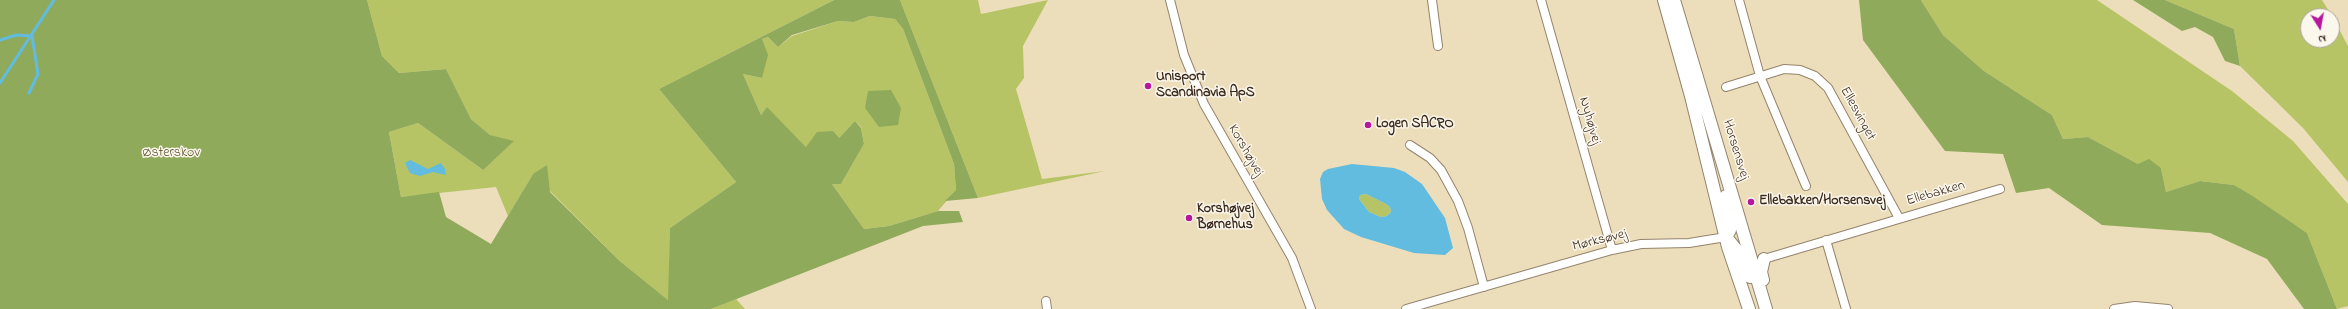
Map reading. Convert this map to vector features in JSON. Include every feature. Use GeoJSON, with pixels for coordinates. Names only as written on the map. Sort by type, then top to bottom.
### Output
{"type":"FeatureCollection","features":[{"type":"Feature","properties":{"kind":"main road","name":"Horsensvej"},"geometry":{"type":"LineString","coordinates":[[1664,0],[1726,237],[1748,309]]}},
{"type":"Feature","properties":{"kind":"main road","name":"Horsensvej"},"geometry":{"type":"LineString","coordinates":[[1674,0],[1766,309]]}},
{"type":"Feature","properties":{"kind":"main road"},"geometry":{"type":"LineString","coordinates":[[1723,163],[1730,215],[1730,230],[1726,237],[1746,266],[1766,309]]}},
{"type":"Feature","properties":{"kind":"main road"},"geometry":{"type":"LineString","coordinates":[[1764,259],[1761,272],[1766,309]]}},
{"type":"Feature","properties":{"kind":"street","name":"Korshøjvej"},"geometry":{"type":"LineString","coordinates":[[1170,0],[1184,56],[1204,104],[1292,258],[1311,309]]}},
{"type":"Feature","properties":{"kind":"street"},"geometry":{"type":"LineString","coordinates":[[1432,0],[1438,46]]}},
{"type":"Feature","properties":{"kind":"street","name":"Nyhøjvej"},"geometry":{"type":"LineString","coordinates":[[1541,0],[1612,250]]}},
{"type":"Feature","properties":{"kind":"street"},"geometry":{"type":"LineString","coordinates":[[1739,0],[1760,76],[1806,186]]}},
{"type":"Feature","properties":{"kind":"street","name":"Ellesvinget"},"geometry":{"type":"LineString","coordinates":[[1726,87],[1784,69],[1800,70],[1815,76],[1828,88],[1899,218]]}},
{"type":"Feature","properties":{"kind":"street"},"geometry":{"type":"LineString","coordinates":[[1410,144],[1430,158],[1441,170],[1458,201],[1468,228],[1484,287]]}},
{"type":"Feature","properties":{"kind":"street","name":"Ellebakken"},"geometry":{"type":"LineString","coordinates":[[1764,259],[2000,189]]}},
{"type":"Feature","properties":{"kind":"street","name":"Mørksøvej"},"geometry":{"type":"LineString","coordinates":[[1406,309],[1432,306],[1484,287],[1612,250],[1641,244],[1689,243],[1726,237]]}},
{"type":"Feature","properties":{"kind":"street"},"geometry":{"type":"LineString","coordinates":[[1826,240],[1846,309]]}},
{"type":"Feature","properties":{"kind":"street"},"geometry":{"type":"LineString","coordinates":[[2114,309],[2135,306],[2168,309]]}},
{"type":"Feature","properties":{"kind":"green space","name":"Østerskov"},"geometry":{"type":"Polygon","coordinates":[[[0,0],[367,0],[382,56],[399,73],[446,69],[471,119],[490,135],[514,141],[483,170],[418,123],[389,132],[401,197],[439,192],[446,217],[491,244],[533,174],[547,165],[550,192],[621,262],[668,300],[670,228],[736,182],[659,89],[834,0],[900,0],[978,198],[945,201],[956,190],[954,164],[903,29],[895,19],[870,16],[854,22],[838,21],[792,35],[778,47],[768,37],[762,39],[768,55],[762,78],[743,74],[761,115],[767,107],[806,147],[817,132],[833,131],[839,138],[855,121],[861,128],[864,144],[841,184],[832,184],[864,229],[889,226],[938,211],[959,211],[963,222],[923,226],[711,309],[0,309],[0,0]]]}},
{"type":"Feature","properties":{"kind":"green space"},"geometry":{"type":"Polygon","coordinates":[[[367,0],[834,0],[659,89],[736,182],[670,228],[669,301],[621,262],[533,174],[508,216],[496,187],[401,197],[389,132],[418,123],[483,170],[491,136],[471,119],[446,69],[399,73],[382,56],[367,0]]]}},
{"type":"Feature","properties":{"kind":"green space"},"geometry":{"type":"Polygon","coordinates":[[[900,0],[978,0],[981,14],[1048,0],[1023,46],[1024,78],[1016,89],[1042,179],[1105,171],[978,198],[900,0]]]}},
{"type":"Feature","properties":{"kind":"green space"},"geometry":{"type":"Polygon","coordinates":[[[1859,0],[1921,0],[1943,35],[1984,71],[2052,115],[2063,139],[2088,137],[2138,164],[2149,159],[2161,168],[2166,192],[2200,181],[2234,185],[2251,195],[2307,233],[2337,309],[2304,309],[2267,259],[2210,233],[2102,225],[2049,188],[2016,193],[2003,154],[1945,151],[1863,40],[1859,0]]]}},
{"type":"Feature","properties":{"kind":"green space"},"geometry":{"type":"Polygon","coordinates":[[[1921,0],[2097,0],[2232,91],[2293,141],[2348,204],[2348,306],[2337,309],[2307,233],[2234,185],[2200,181],[2166,192],[2161,168],[2138,164],[2088,137],[2063,139],[2052,115],[1984,71],[1943,35],[1921,0]]]}},
{"type":"Feature","properties":{"kind":"green space"},"geometry":{"type":"Polygon","coordinates":[[[2133,0],[2165,0],[2234,29],[2240,66],[2225,61],[2213,37],[2195,27],[2182,31],[2133,0]]]}},
{"type":"Feature","properties":{"kind":"green space"},"geometry":{"type":"Polygon","coordinates":[[[2165,0],[2322,0],[2327,8],[2300,8],[2300,48],[2340,48],[2340,31],[2348,46],[2348,182],[2303,128],[2240,66],[2234,29],[2165,0]]]}},
{"type":"Feature","properties":{"kind":"green space"},"geometry":{"type":"Polygon","coordinates":[[[870,16],[895,19],[903,29],[954,164],[956,190],[938,211],[889,226],[864,229],[832,184],[841,184],[864,144],[861,127],[855,121],[839,138],[806,147],[767,108],[761,115],[743,74],[762,78],[762,39],[768,37],[778,47],[792,36],[838,21],[854,22],[870,16]]]}},
{"type":"Feature","properties":{"kind":"green space"},"geometry":{"type":"Polygon","coordinates":[[[891,90],[901,108],[898,125],[879,127],[865,108],[868,91],[891,90]]]}},
{"type":"Feature","properties":{"kind":"green space"},"geometry":{"type":"Polygon","coordinates":[[[1366,194],[1386,204],[1390,207],[1391,212],[1387,216],[1381,217],[1369,212],[1359,199],[1360,195],[1366,194]]]}},
{"type":"Feature","properties":{"kind":"green space"},"geometry":{"type":"Polygon","coordinates":[[[736,299],[745,309],[711,309],[736,299]]]}},
{"type":"Feature","properties":{"kind":"water"},"geometry":{"type":"Polygon","coordinates":[[[410,160],[428,169],[441,163],[445,169],[446,175],[433,172],[420,176],[410,173],[405,163],[410,160]]]}},
{"type":"Feature","properties":{"kind":"water"},"geometry":{"type":"Polygon","coordinates":[[[1352,164],[1394,168],[1405,172],[1422,184],[1445,218],[1453,248],[1445,255],[1414,253],[1361,237],[1344,229],[1327,210],[1322,199],[1320,179],[1323,172],[1328,169],[1352,164]],[[1366,194],[1360,195],[1359,199],[1369,212],[1381,217],[1387,216],[1391,212],[1390,207],[1366,194]]]}},
{"type":"Feature","properties":{"kind":"waterway"},"geometry":{"type":"LineString","coordinates":[[0,83],[54,0]]}},
{"type":"Feature","properties":{"kind":"waterway"},"geometry":{"type":"LineString","coordinates":[[0,40],[16,35],[32,36],[38,74],[29,93]]}},
{"type":"Feature","properties":{"kind":"place","name":"Unisport Scandinavia ApS"},"geometry":{"type":"Point","coordinates":[1148,86]}},
{"type":"Feature","properties":{"kind":"place","name":"Logen SACRO"},"geometry":{"type":"Point","coordinates":[1368,125]}},
{"type":"Feature","properties":{"kind":"place","name":"Ellebakken/Horsensvej"},"geometry":{"type":"Point","coordinates":[1751,202]}},
{"type":"Feature","properties":{"kind":"place","name":"Korshøjvej Børnehus"},"geometry":{"type":"Point","coordinates":[1189,218]}}]}
